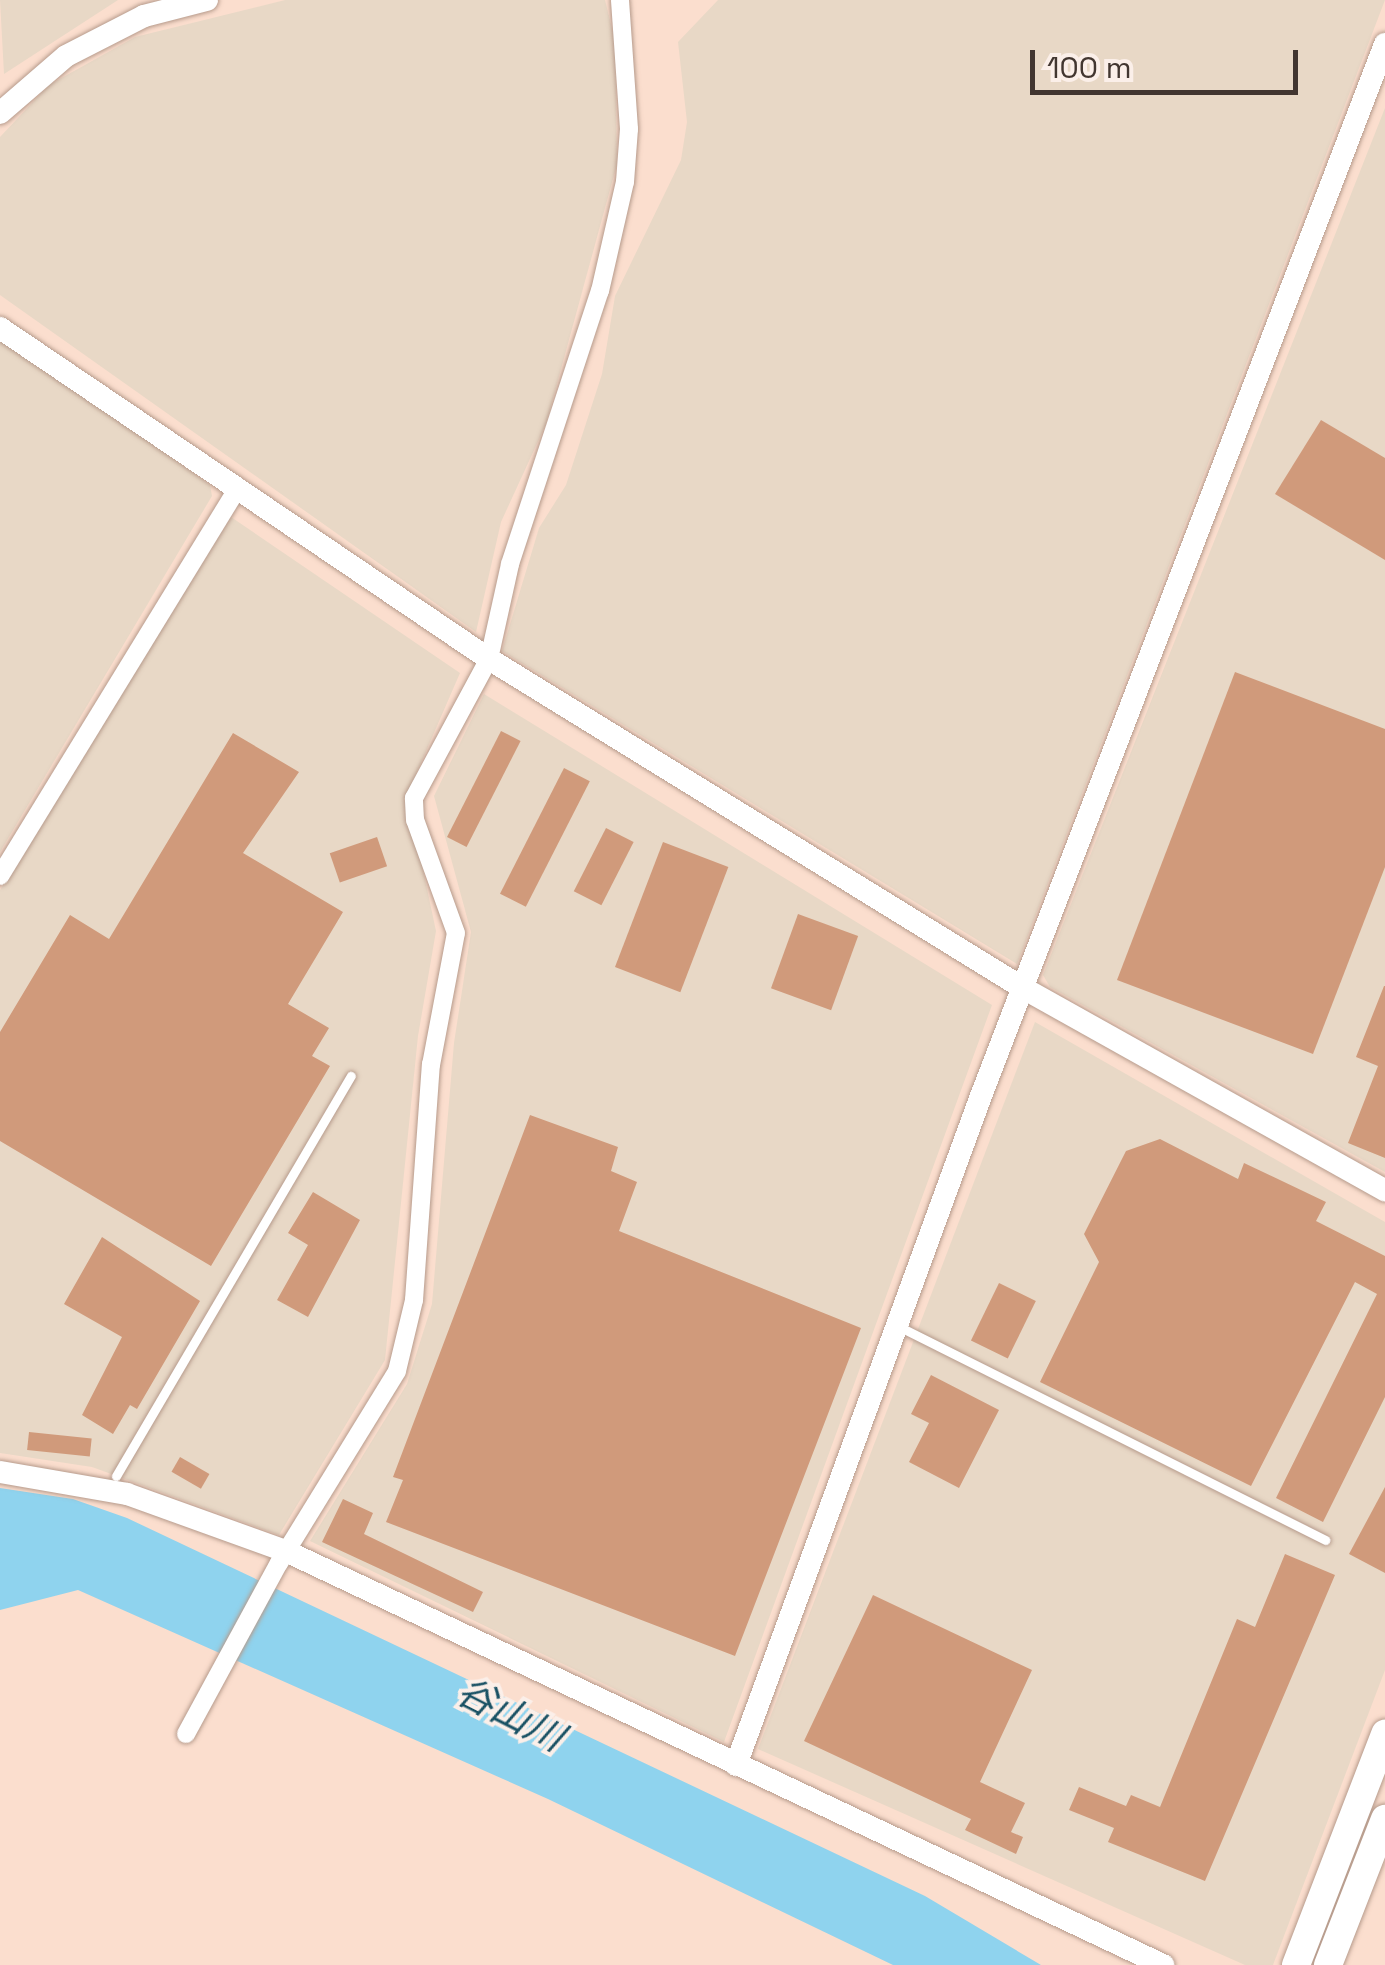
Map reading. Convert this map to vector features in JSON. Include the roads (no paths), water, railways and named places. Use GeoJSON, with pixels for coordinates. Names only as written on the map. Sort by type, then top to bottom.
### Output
{"type":"FeatureCollection","features":[{"type":"Feature","properties":{"kind":"highway"},"geometry":{"type":"LineString","coordinates":[[1296,1965],[1385,1734]]}},
{"type":"Feature","properties":{"kind":"highway"},"geometry":{"type":"LineString","coordinates":[[1328,1965],[1385,1819]]}},
{"type":"Feature","properties":{"kind":"street"},"geometry":{"type":"LineString","coordinates":[[0,114],[66,56],[144,16],[207,0]]}},
{"type":"Feature","properties":{"kind":"street"},"geometry":{"type":"LineString","coordinates":[[186,1734],[283,1558],[396,1371],[414,1300],[431,1064],[456,933],[415,820],[414,798],[489,659],[510,564],[600,291],[625,182],[629,58],[620,0]]}},
{"type":"Feature","properties":{"kind":"street"},"geometry":{"type":"LineString","coordinates":[[736,1765],[1023,988],[1385,44]]}},
{"type":"Feature","properties":{"kind":"street"},"geometry":{"type":"LineString","coordinates":[[0,328],[489,659],[1023,988],[1385,1190]]}},
{"type":"Feature","properties":{"kind":"street"},"geometry":{"type":"LineString","coordinates":[[0,876],[238,487]]}},
{"type":"Feature","properties":{"kind":"street"},"geometry":{"type":"LineString","coordinates":[[0,1472],[127,1494],[283,1558],[1163,1965]]}},
{"type":"Feature","properties":{"kind":"lane"},"geometry":{"type":"LineString","coordinates":[[116,1476],[352,1076]]}},
{"type":"Feature","properties":{"kind":"lane"},"geometry":{"type":"LineString","coordinates":[[896,1325],[1325,1540]]}},
{"type":"Feature","properties":{"kind":"water","name":"谷山川"},"geometry":{"type":"Polygon","coordinates":[[[0,1488],[73,1499],[127,1518],[925,1896],[1041,1965],[893,1965],[548,1799],[78,1590],[0,1610],[0,1488]]]}}]}
